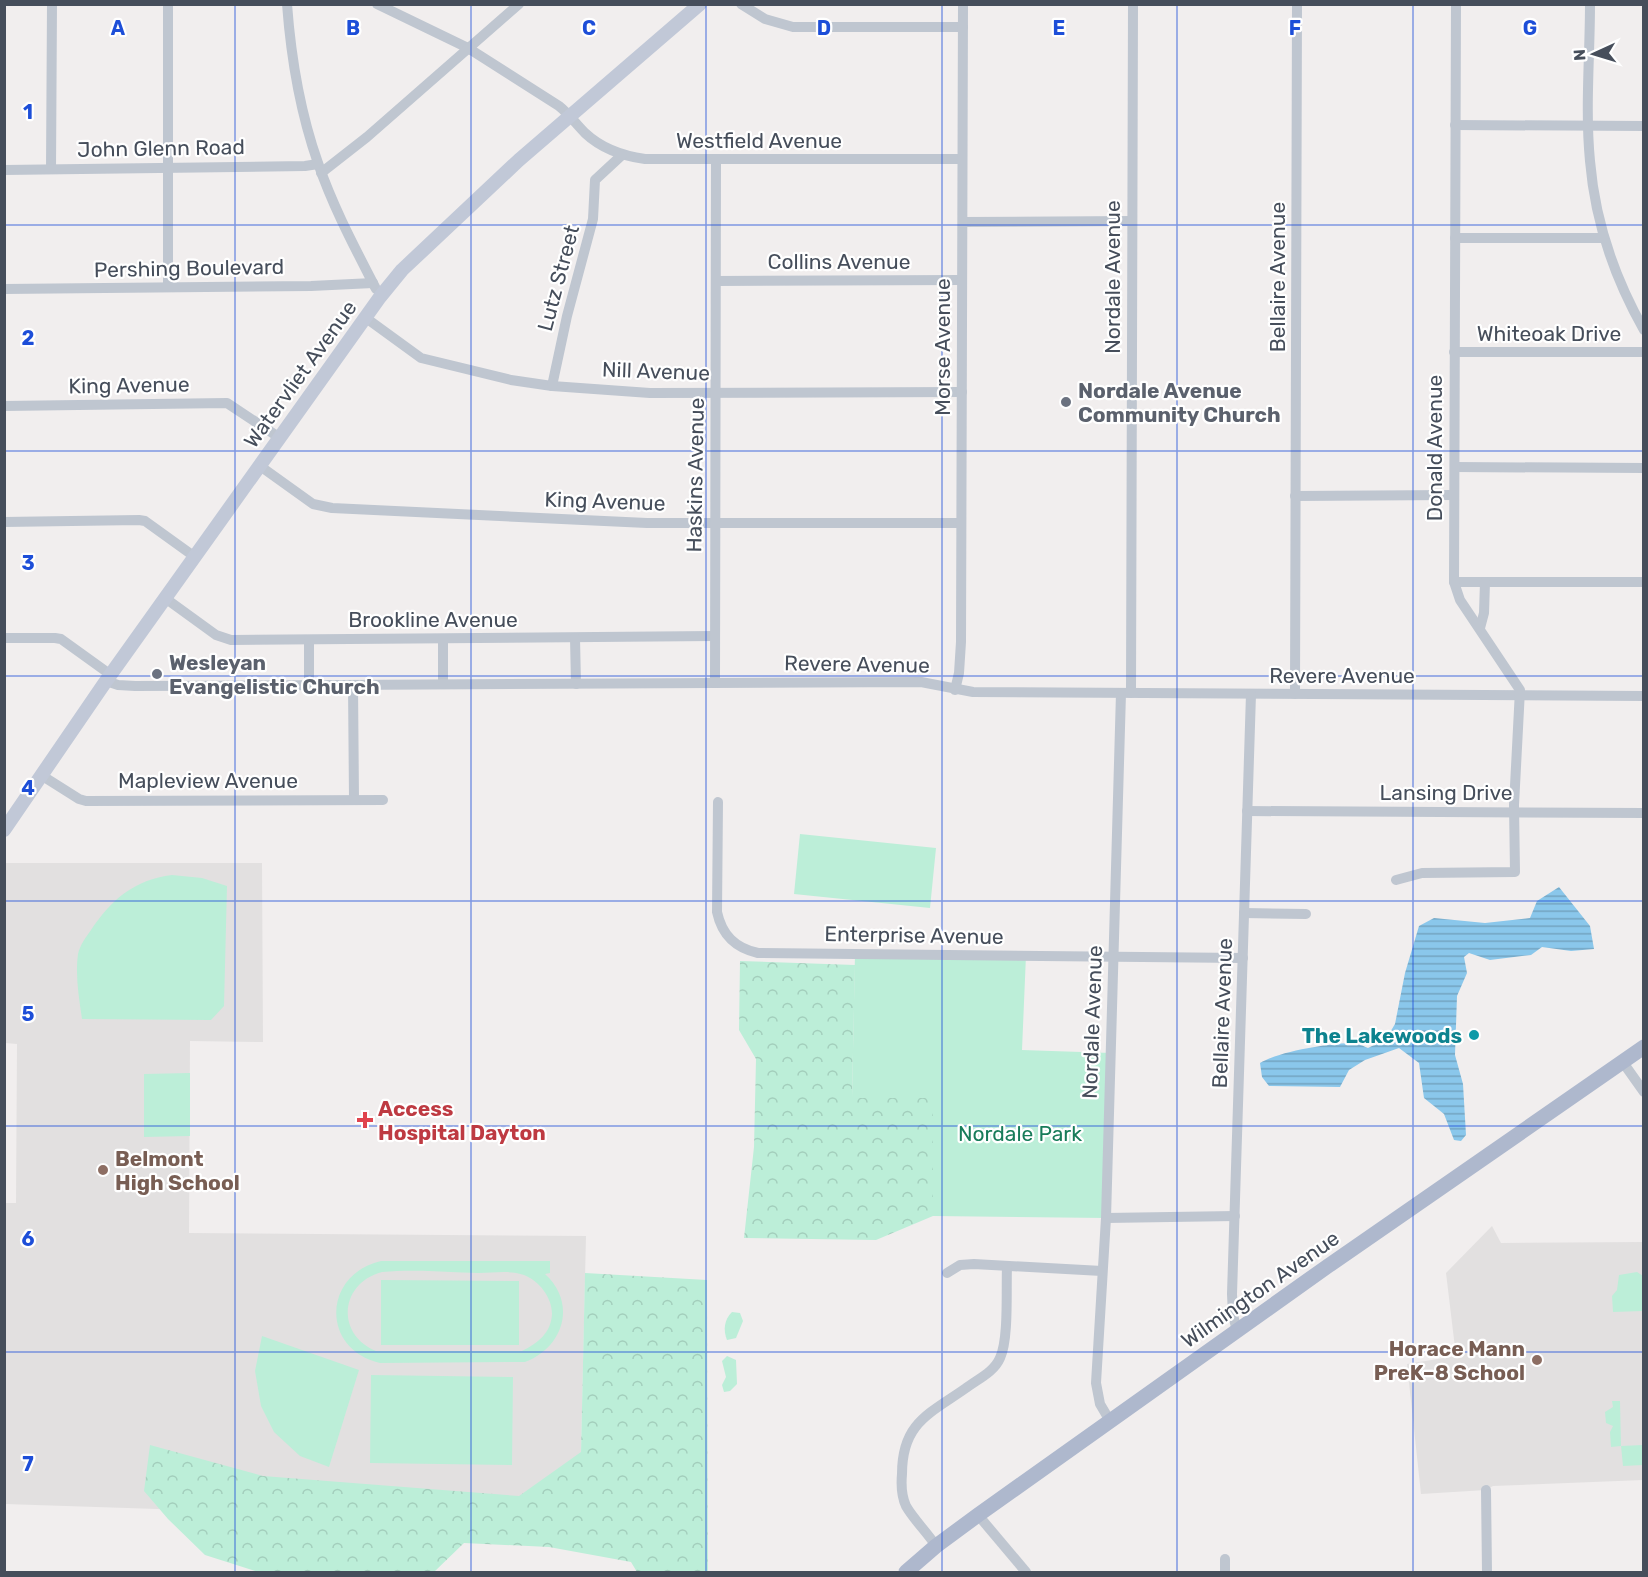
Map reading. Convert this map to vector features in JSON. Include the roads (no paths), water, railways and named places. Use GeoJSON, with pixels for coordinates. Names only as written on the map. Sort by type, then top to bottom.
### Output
{"type":"FeatureCollection","features":[{"type":"Feature","properties":{"kind":"main road","name":"Wilmington Avenue"},"geometry":{"type":"LineString","coordinates":[[906,1572],[936,1546],[1110,1421],[1644,1047]]}},
{"type":"Feature","properties":{"kind":"street"},"geometry":{"type":"LineString","coordinates":[[51,169],[52,4]]}},
{"type":"Feature","properties":{"kind":"street"},"geometry":{"type":"LineString","coordinates":[[168,4],[168,288]]}},
{"type":"Feature","properties":{"kind":"street"},"geometry":{"type":"LineString","coordinates":[[287,4],[293,64],[300,100],[320,169],[346,229],[380,297]]}},
{"type":"Feature","properties":{"kind":"street","name":"Westfield Avenue"},"geometry":{"type":"LineString","coordinates":[[377,4],[468,48],[521,80],[571,116],[592,139],[622,155],[645,159],[962,159]]}},
{"type":"Feature","properties":{"kind":"street"},"geometry":{"type":"LineString","coordinates":[[320,169],[367,136],[519,4]]}},
{"type":"Feature","properties":{"kind":"street","name":"Watervliet Avenue"},"geometry":{"type":"LineString","coordinates":[[4,830],[165,598],[380,297],[402,270],[519,160],[700,4]]}},
{"type":"Feature","properties":{"kind":"street"},"geometry":{"type":"LineString","coordinates":[[741,4],[765,20],[793,27],[963,27]]}},
{"type":"Feature","properties":{"kind":"street","name":"Morse Avenue"},"geometry":{"type":"LineString","coordinates":[[955,690],[959,673],[961,642],[963,4]]}},
{"type":"Feature","properties":{"kind":"street","name":"Nordale Avenue"},"geometry":{"type":"LineString","coordinates":[[1110,1421],[1100,1404],[1096,1383],[1107,1218],[1113,957],[1126,693],[1133,4]]}},
{"type":"Feature","properties":{"kind":"street","name":"Bellaire Avenue"},"geometry":{"type":"LineString","coordinates":[[1295,694],[1297,4]]}},
{"type":"Feature","properties":{"kind":"street","name":"Donald Avenue"},"geometry":{"type":"LineString","coordinates":[[1396,880],[1422,873],[1515,872],[1514,812],[1520,690],[1460,600],[1454,582],[1456,4]]}},
{"type":"Feature","properties":{"kind":"street"},"geometry":{"type":"LineString","coordinates":[[1590,4],[1589,125],[1593,186],[1604,238],[1622,289],[1644,330]]}},
{"type":"Feature","properties":{"kind":"street"},"geometry":{"type":"LineString","coordinates":[[1455,125],[1644,126]]}},
{"type":"Feature","properties":{"kind":"street","name":"Lutz Street"},"geometry":{"type":"LineString","coordinates":[[552,386],[567,316],[593,219],[595,180],[622,155]]}},
{"type":"Feature","properties":{"kind":"street","name":"Haskins Avenue"},"geometry":{"type":"LineString","coordinates":[[715,683],[716,159]]}},
{"type":"Feature","properties":{"kind":"street","name":"John Glenn Road"},"geometry":{"type":"LineString","coordinates":[[4,170],[304,166],[320,169]]}},
{"type":"Feature","properties":{"kind":"street"},"geometry":{"type":"LineString","coordinates":[[963,222],[1132,222]]}},
{"type":"Feature","properties":{"kind":"street"},"geometry":{"type":"LineString","coordinates":[[1455,238],[1604,238]]}},
{"type":"Feature","properties":{"kind":"street","name":"Collins Avenue"},"geometry":{"type":"LineString","coordinates":[[717,281],[961,280]]}},
{"type":"Feature","properties":{"kind":"street","name":"Pershing Boulevard"},"geometry":{"type":"LineString","coordinates":[[4,289],[373,283]]}},
{"type":"Feature","properties":{"kind":"street","name":"Nill Avenue"},"geometry":{"type":"LineString","coordinates":[[366,318],[421,358],[511,380],[552,386],[650,393],[962,392]]}},
{"type":"Feature","properties":{"kind":"street","name":"Whiteoak Drive"},"geometry":{"type":"LineString","coordinates":[[1454,352],[1644,352]]}},
{"type":"Feature","properties":{"kind":"street","name":"King Avenue"},"geometry":{"type":"LineString","coordinates":[[4,406],[227,403],[280,438]]}},
{"type":"Feature","properties":{"kind":"street","name":"King Avenue"},"geometry":{"type":"LineString","coordinates":[[260,466],[319,506],[647,523],[961,523]]}},
{"type":"Feature","properties":{"kind":"street"},"geometry":{"type":"LineString","coordinates":[[1455,467],[1644,468]]}},
{"type":"Feature","properties":{"kind":"street"},"geometry":{"type":"LineString","coordinates":[[1295,496],[1453,495]]}},
{"type":"Feature","properties":{"kind":"street"},"geometry":{"type":"LineString","coordinates":[[4,522],[145,521],[195,557]]}},
{"type":"Feature","properties":{"kind":"street"},"geometry":{"type":"LineString","coordinates":[[1454,582],[1644,582]]}},
{"type":"Feature","properties":{"kind":"street"},"geometry":{"type":"LineString","coordinates":[[1480,628],[1484,613],[1485,582]]}},
{"type":"Feature","properties":{"kind":"street","name":"Brookline Avenue"},"geometry":{"type":"LineString","coordinates":[[165,598],[223,638],[231,640],[714,636]]}},
{"type":"Feature","properties":{"kind":"street","name":"Revere Avenue"},"geometry":{"type":"LineString","coordinates":[[4,638],[61,639],[118,685],[135,686],[921,682],[935,683],[973,693],[1644,696]]}},
{"type":"Feature","properties":{"kind":"street"},"geometry":{"type":"LineString","coordinates":[[575,638],[576,684]]}},
{"type":"Feature","properties":{"kind":"street"},"geometry":{"type":"LineString","coordinates":[[443,639],[443,684]]}},
{"type":"Feature","properties":{"kind":"street"},"geometry":{"type":"LineString","coordinates":[[309,640],[309,685]]}},
{"type":"Feature","properties":{"kind":"street"},"geometry":{"type":"LineString","coordinates":[[353,685],[354,799]]}},
{"type":"Feature","properties":{"kind":"street","name":"Bellaire Avenue"},"geometry":{"type":"LineString","coordinates":[[1238,1331],[1233,1316],[1235,1216],[1251,694]]}},
{"type":"Feature","properties":{"kind":"street","name":"Mapleview Avenue"},"geometry":{"type":"LineString","coordinates":[[41,775],[86,801],[382,800]]}},
{"type":"Feature","properties":{"kind":"street","name":"Enterprise Avenue"},"geometry":{"type":"LineString","coordinates":[[718,802],[717,912],[720,924],[732,942],[749,951],[758,953],[1243,958]]}},
{"type":"Feature","properties":{"kind":"street","name":"Lansing Drive"},"geometry":{"type":"LineString","coordinates":[[1247,811],[1644,813]]}},
{"type":"Feature","properties":{"kind":"street"},"geometry":{"type":"LineString","coordinates":[[1244,913],[1306,914]]}},
{"type":"Feature","properties":{"kind":"street"},"geometry":{"type":"LineString","coordinates":[[1622,1061],[1644,1092]]}},
{"type":"Feature","properties":{"kind":"street"},"geometry":{"type":"LineString","coordinates":[[1107,1218],[1235,1216]]}},
{"type":"Feature","properties":{"kind":"street"},"geometry":{"type":"LineString","coordinates":[[947,1273],[960,1265],[1102,1271]]}},
{"type":"Feature","properties":{"kind":"street"},"geometry":{"type":"LineString","coordinates":[[936,1546],[907,1508],[903,1498],[901,1488],[904,1450],[908,1436],[921,1420],[989,1371],[999,1359],[1004,1330],[1007,1267]]}},
{"type":"Feature","properties":{"kind":"street"},"geometry":{"type":"LineString","coordinates":[[1486,1491],[1487,1572]]}},
{"type":"Feature","properties":{"kind":"street"},"geometry":{"type":"LineString","coordinates":[[978,1515],[1026,1572]]}},
{"type":"Feature","properties":{"kind":"street"},"geometry":{"type":"LineString","coordinates":[[1225,1559],[1225,1572]]}},
{"type":"Feature","properties":{"kind":"water"},"geometry":{"type":"Polygon","coordinates":[[[1559,887],[1590,926],[1594,949],[1571,951],[1542,947],[1531,955],[1490,960],[1469,953],[1464,957],[1467,973],[1457,996],[1455,1055],[1463,1084],[1466,1135],[1461,1141],[1454,1140],[1444,1114],[1424,1098],[1419,1063],[1399,1048],[1365,1060],[1349,1070],[1340,1087],[1269,1086],[1262,1077],[1260,1063],[1280,1055],[1306,1048],[1344,1043],[1356,1043],[1368,1048],[1386,1039],[1395,1024],[1405,973],[1419,926],[1434,918],[1485,923],[1530,918],[1537,901],[1559,887]]]}},
{"type":"Feature","properties":{"kind":"place","name":"Nordale Avenue Community Church"},"geometry":{"type":"Point","coordinates":[1066,402]}},
{"type":"Feature","properties":{"kind":"place","name":"Wesleyan Evangelistic Church"},"geometry":{"type":"Point","coordinates":[157,674]}},
{"type":"Feature","properties":{"kind":"place","name":"The Lakewoods"},"geometry":{"type":"Point","coordinates":[1474,1035]}},
{"type":"Feature","properties":{"kind":"place","name":"Access Hospital Dayton"},"geometry":{"type":"Point","coordinates":[365,1120]}},
{"type":"Feature","properties":{"kind":"place","name":"Belmont High School"},"geometry":{"type":"Point","coordinates":[103,1170]}},
{"type":"Feature","properties":{"kind":"place","name":"Horace Mann PreK–8 School"},"geometry":{"type":"Point","coordinates":[1537,1360]}},
{"type":"Feature","properties":{"kind":"park label","name":"Nordale Park"},"geometry":{"type":"Point","coordinates":[1020,1133]}}]}
